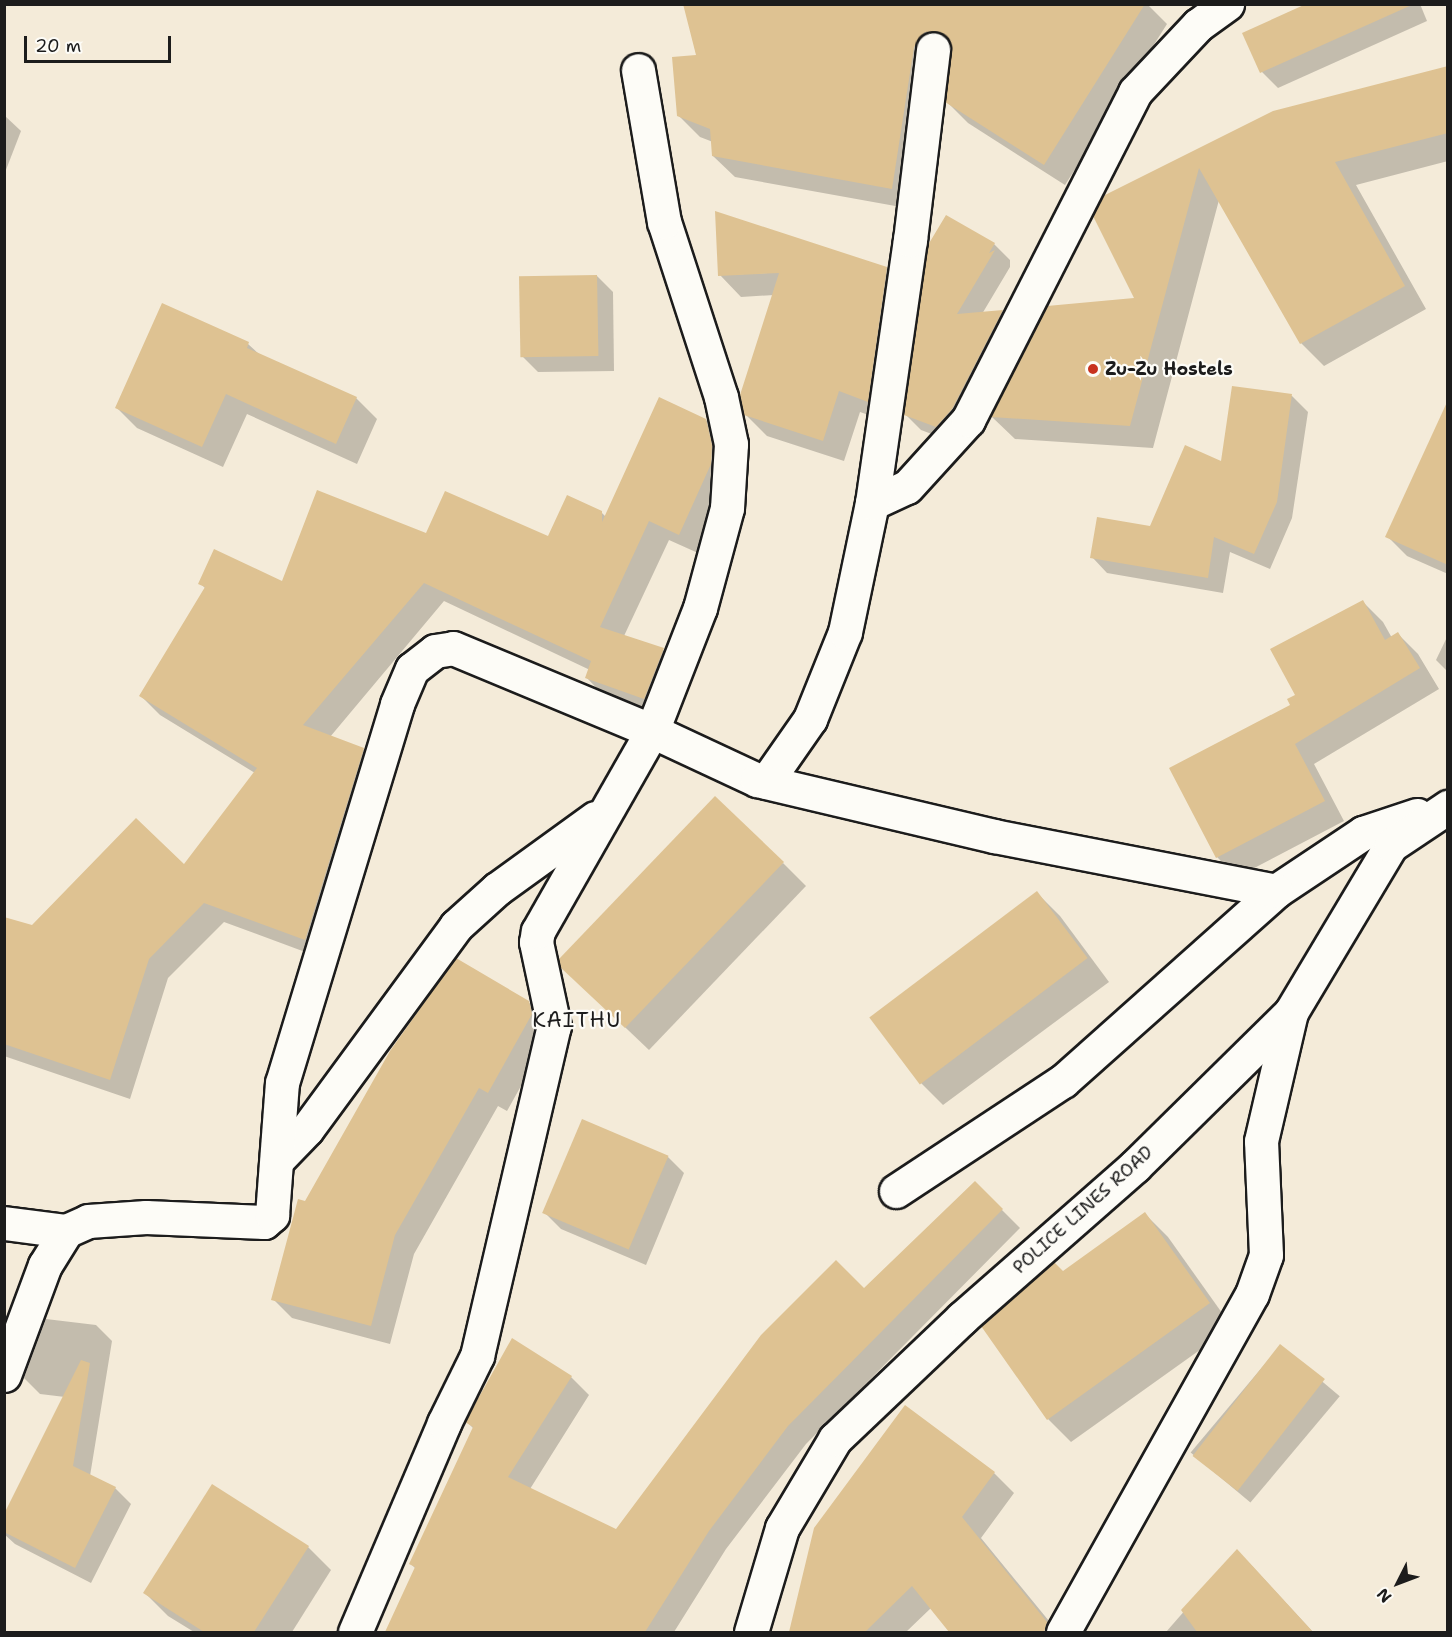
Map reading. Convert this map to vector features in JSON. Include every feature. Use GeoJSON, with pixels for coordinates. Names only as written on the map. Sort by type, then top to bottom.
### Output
{"type":"FeatureCollection","features":[{"type":"Feature","properties":{"kind":"street"},"geometry":{"type":"LineString","coordinates":[[872,503],[907,487],[968,420],[1134,92],[1198,25],[1227,4]]}},
{"type":"Feature","properties":{"kind":"street"},"geometry":{"type":"LineString","coordinates":[[766,782],[810,719],[845,632],[872,503],[933,49]]}},
{"type":"Feature","properties":{"kind":"street"},"geometry":{"type":"LineString","coordinates":[[355,1632],[444,1423],[477,1356],[554,1026],[536,942],[538,931],[652,731],[700,608],[718,550],[727,508],[731,444],[721,397],[664,222],[638,70]]}},
{"type":"Feature","properties":{"kind":"street"},"geometry":{"type":"LineString","coordinates":[[4,1223],[66,1231],[88,1221],[146,1217],[264,1222],[274,1209],[282,1083],[397,704],[412,669],[435,651],[453,648],[652,731],[766,782],[994,836],[1276,891]]}},
{"type":"Feature","properties":{"kind":"street"},"geometry":{"type":"LineString","coordinates":[[896,1191],[1063,1081],[1276,891],[1363,833],[1448,806]]}},
{"type":"Feature","properties":{"kind":"street","name":"POLICE LINES ROAD"},"geometry":{"type":"LineString","coordinates":[[751,1632],[782,1528],[835,1439],[962,1318],[1135,1166],[1291,1012],[1391,845],[1448,806]]}},
{"type":"Feature","properties":{"kind":"street"},"geometry":{"type":"LineString","coordinates":[[279,1158],[307,1129],[456,926],[497,890],[606,810]]}},
{"type":"Feature","properties":{"kind":"street"},"geometry":{"type":"LineString","coordinates":[[1063,1632],[1256,1284],[1266,1255],[1261,1141],[1291,1012]]}},
{"type":"Feature","properties":{"kind":"street"},"geometry":{"type":"LineString","coordinates":[[4,1375],[45,1265],[66,1231]]}},
{"type":"Feature","properties":{"kind":"building"},"geometry":{"type":"Polygon","coordinates":[[[683,4],[1145,4],[1044,165],[945,102],[950,42],[944,34],[925,32],[914,47],[892,189],[712,156],[710,129],[677,116],[672,57],[696,55],[683,4]]]}},
{"type":"Feature","properties":{"kind":"building"},"geometry":{"type":"Polygon","coordinates":[[[1306,4],[1414,4],[1260,73],[1242,33],[1306,4]]]}},
{"type":"Feature","properties":{"kind":"building"},"geometry":{"type":"Polygon","coordinates":[[[1448,66],[1448,133],[1335,162],[1405,286],[1300,344],[1199,168],[1130,426],[991,417],[1047,306],[1134,298],[1093,216],[1103,196],[1273,111],[1448,66]]]}},
{"type":"Feature","properties":{"kind":"building"},"geometry":{"type":"Polygon","coordinates":[[[715,211],[887,267],[868,402],[839,391],[823,441],[744,415],[740,395],[779,273],[718,276],[715,211]]]}},
{"type":"Feature","properties":{"kind":"building"},"geometry":{"type":"Polygon","coordinates":[[[946,215],[995,243],[989,253],[995,250],[957,314],[1003,310],[952,409],[936,427],[904,415],[928,245],[946,215]]]}},
{"type":"Feature","properties":{"kind":"building"},"geometry":{"type":"Polygon","coordinates":[[[597,275],[598,356],[520,357],[519,276],[597,275]]]}},
{"type":"Feature","properties":{"kind":"building"},"geometry":{"type":"Polygon","coordinates":[[[162,303],[249,342],[247,348],[357,397],[336,444],[226,394],[202,447],[115,408],[162,303]]]}},
{"type":"Feature","properties":{"kind":"building"},"geometry":{"type":"Polygon","coordinates":[[[1232,386],[1292,394],[1277,502],[1254,554],[1214,537],[1208,578],[1090,558],[1097,517],[1150,526],[1185,445],[1221,461],[1232,386]]]}},
{"type":"Feature","properties":{"kind":"building"},"geometry":{"type":"Polygon","coordinates":[[[659,397],[706,419],[712,445],[711,464],[679,535],[649,521],[600,627],[664,648],[644,699],[585,678],[591,661],[424,583],[303,725],[364,748],[305,940],[204,903],[149,959],[110,1080],[4,1044],[4,917],[32,925],[136,818],[184,864],[257,768],[139,696],[205,587],[198,584],[214,549],[282,581],[317,490],[426,533],[445,491],[548,536],[567,495],[602,511],[602,522],[659,397]]]}},
{"type":"Feature","properties":{"kind":"building"},"geometry":{"type":"Polygon","coordinates":[[[1448,400],[1448,565],[1385,537],[1448,400]]]}},
{"type":"Feature","properties":{"kind":"building"},"geometry":{"type":"Polygon","coordinates":[[[1363,600],[1385,640],[1398,632],[1420,668],[1295,744],[1325,801],[1216,858],[1169,768],[1290,705],[1287,699],[1295,695],[1270,649],[1363,600]]]}},
{"type":"Feature","properties":{"kind":"building"},"geometry":{"type":"Polygon","coordinates":[[[715,796],[784,862],[625,1028],[560,967],[559,959],[715,796]]]}},
{"type":"Feature","properties":{"kind":"building"},"geometry":{"type":"Polygon","coordinates":[[[1037,891],[1088,958],[920,1084],[869,1017],[1037,891]]]}},
{"type":"Feature","properties":{"kind":"building"},"geometry":{"type":"Polygon","coordinates":[[[456,958],[529,1001],[532,1014],[488,1093],[479,1088],[395,1235],[371,1326],[271,1300],[298,1199],[305,1201],[390,1051],[456,958]]]}},
{"type":"Feature","properties":{"kind":"building"},"geometry":{"type":"Polygon","coordinates":[[[582,1119],[669,1156],[629,1250],[542,1213],[582,1119]]]}},
{"type":"Feature","properties":{"kind":"building"},"geometry":{"type":"Polygon","coordinates":[[[975,1181],[1003,1209],[788,1426],[709,1531],[645,1632],[385,1632],[415,1567],[409,1564],[473,1427],[465,1422],[512,1338],[572,1376],[508,1477],[616,1529],[761,1335],[836,1260],[864,1288],[975,1181]]]}},
{"type":"Feature","properties":{"kind":"building"},"geometry":{"type":"Polygon","coordinates":[[[1145,1212],[1210,1303],[1047,1420],[981,1326],[1054,1262],[1063,1271],[1145,1212]]]}},
{"type":"Feature","properties":{"kind":"building"},"geometry":{"type":"Polygon","coordinates":[[[1280,1344],[1325,1379],[1237,1491],[1193,1456],[1280,1344]]]}},
{"type":"Feature","properties":{"kind":"building"},"geometry":{"type":"Polygon","coordinates":[[[81,1360],[90,1363],[73,1466],[116,1487],[75,1568],[4,1532],[4,1514],[81,1360]]]}},
{"type":"Feature","properties":{"kind":"building"},"geometry":{"type":"Polygon","coordinates":[[[905,1405],[995,1472],[962,1517],[1047,1622],[1044,1632],[949,1632],[912,1586],[865,1632],[789,1632],[814,1528],[905,1405]]]}},
{"type":"Feature","properties":{"kind":"building"},"geometry":{"type":"Polygon","coordinates":[[[212,1484],[309,1546],[254,1632],[204,1632],[143,1593],[212,1484]]]}},
{"type":"Feature","properties":{"kind":"building"},"geometry":{"type":"Polygon","coordinates":[[[1237,1549],[1313,1632],[1197,1632],[1181,1610],[1237,1549]]]}},
{"type":"Feature","properties":{"kind":"place","name":"Zu-Zu Hostels"},"geometry":{"type":"Point","coordinates":[1093,369]}},
{"type":"Feature","properties":{"kind":"district","name":"KAITHU"},"geometry":{"type":"Point","coordinates":[577,1020]}}]}
